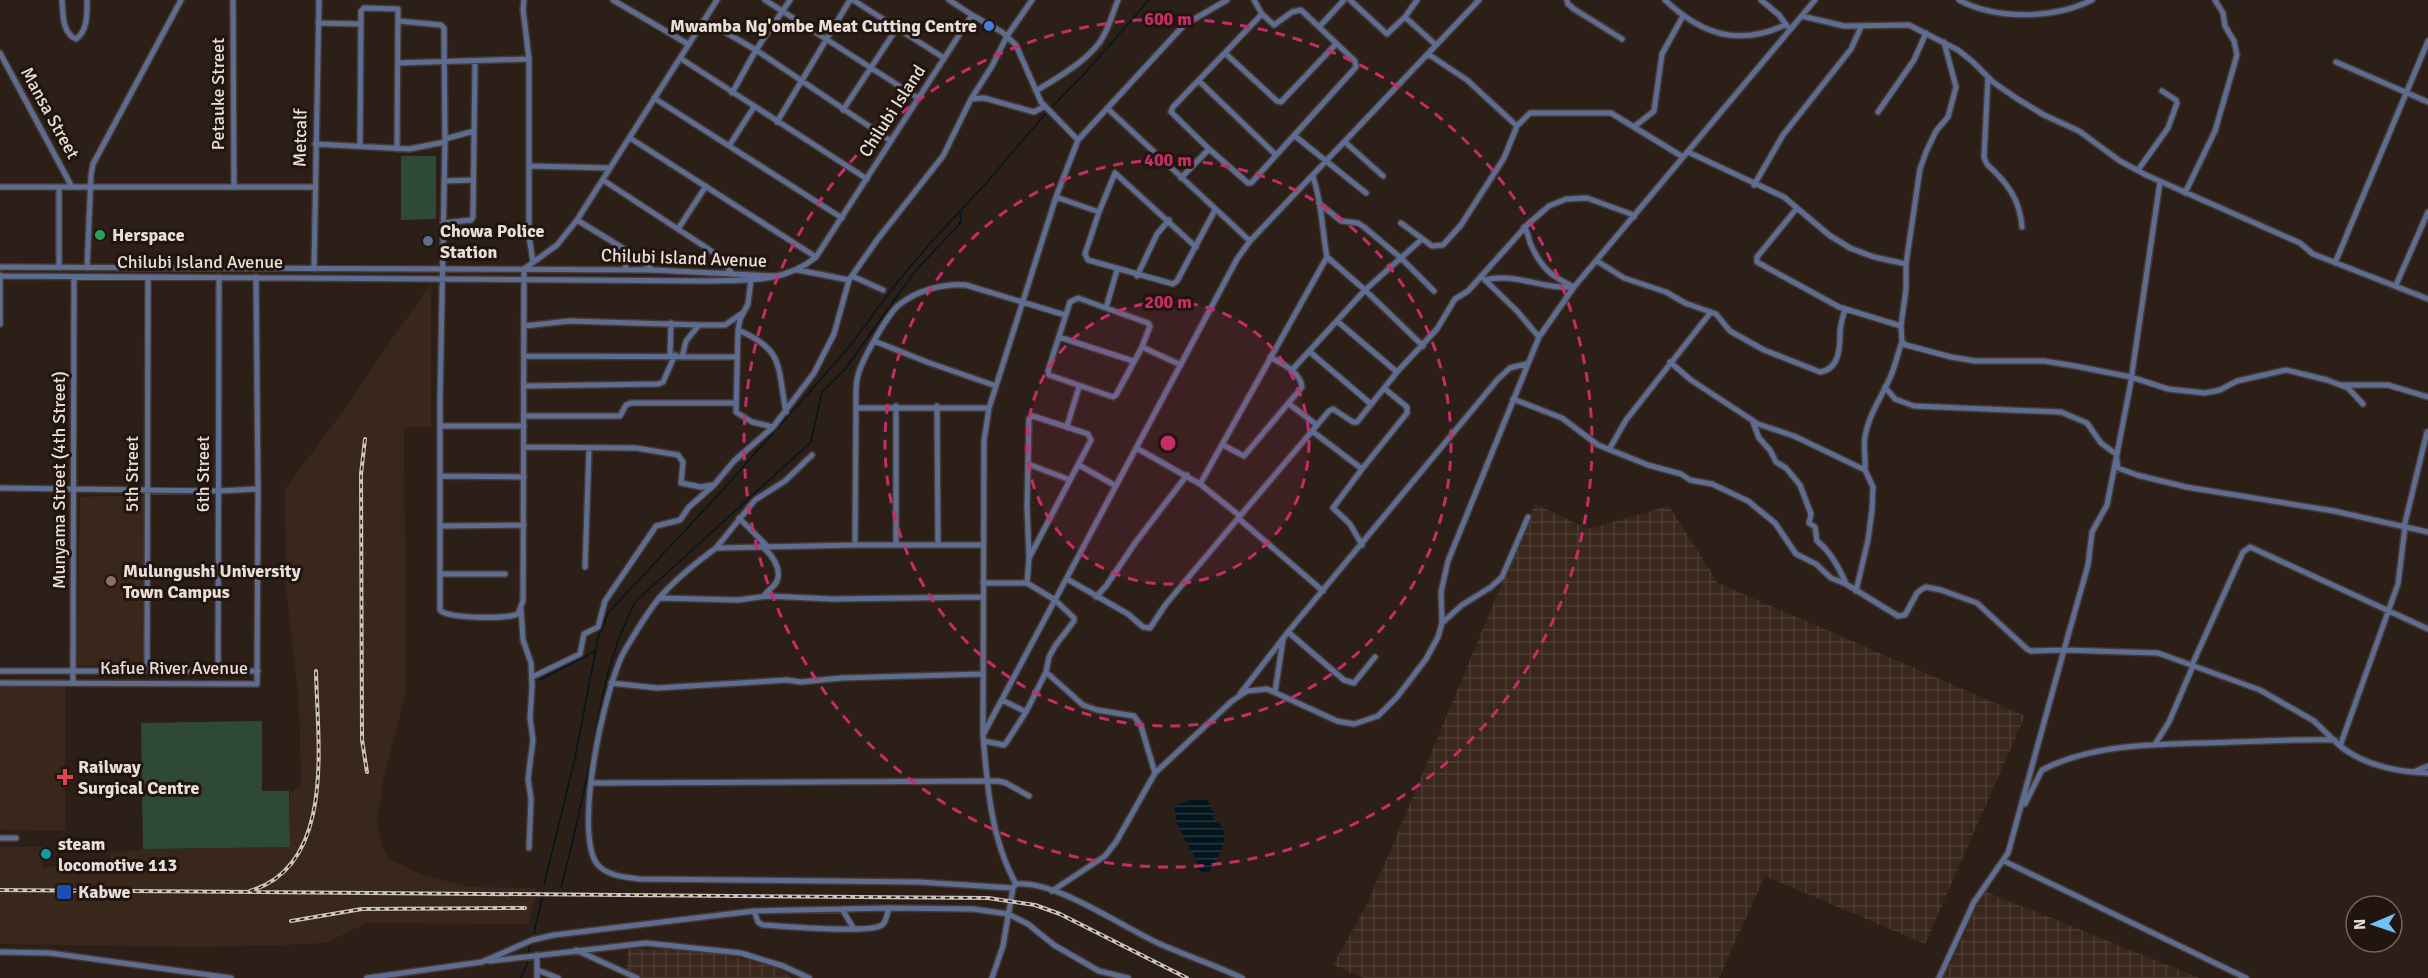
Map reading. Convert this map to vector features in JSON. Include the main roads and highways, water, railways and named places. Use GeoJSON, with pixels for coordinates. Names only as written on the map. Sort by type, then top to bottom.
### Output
{"type":"FeatureCollection","features":[{"type":"Feature","properties":{"kind":"water"},"geometry":{"type":"Polygon","coordinates":[[[1194,799],[1208,800],[1212,810],[1220,817],[1213,815],[1212,817],[1221,826],[1225,839],[1209,872],[1204,873],[1199,870],[1181,832],[1174,805],[1194,799]]]}},
{"type":"Feature","properties":{"kind":"waterway"},"geometry":{"type":"LineString","coordinates":[[1051,108],[1149,0]]}},
{"type":"Feature","properties":{"kind":"waterway"},"geometry":{"type":"LineString","coordinates":[[544,885],[575,758],[598,638],[608,613],[719,494],[849,347],[898,281],[1047,112]]}},
{"type":"Feature","properties":{"kind":"waterway"},"geometry":{"type":"LineString","coordinates":[[561,887],[608,676],[619,639],[635,602],[811,442],[822,392],[845,369],[916,270],[957,227],[961,221],[960,211]]}},
{"type":"Feature","properties":{"kind":"waterway"},"geometry":{"type":"LineString","coordinates":[[539,680],[594,652]]}},
{"type":"Feature","properties":{"kind":"waterway"},"geometry":{"type":"LineString","coordinates":[[534,933],[542,898]]}},
{"type":"Feature","properties":{"kind":"waterway"},"geometry":{"type":"LineString","coordinates":[[528,953],[530,946]]}},
{"type":"Feature","properties":{"kind":"waterway"},"geometry":{"type":"LineString","coordinates":[[521,978],[528,961]]}},
{"type":"Feature","properties":{"kind":"railway"},"geometry":{"type":"LineString","coordinates":[[365,439],[361,474],[362,740],[367,772]]}},
{"type":"Feature","properties":{"kind":"railway"},"geometry":{"type":"LineString","coordinates":[[250,891],[278,877],[297,855],[309,828],[316,797],[318,764],[316,671]]}},
{"type":"Feature","properties":{"kind":"railway"},"geometry":{"type":"LineString","coordinates":[[0,890],[988,898],[1035,905],[1060,914],[1187,978]]}},
{"type":"Feature","properties":{"kind":"railway"},"geometry":{"type":"LineString","coordinates":[[291,921],[362,909],[525,908]]}},
{"type":"Feature","properties":{"kind":"place","name":"Mwamba Ng'ombe Meat Cutting Centre"},"geometry":{"type":"Point","coordinates":[989,26]}},
{"type":"Feature","properties":{"kind":"place","name":"Herspace"},"geometry":{"type":"Point","coordinates":[100,235]}},
{"type":"Feature","properties":{"kind":"place","name":"Chowa Police Station"},"geometry":{"type":"Point","coordinates":[428,241]}},
{"type":"Feature","properties":{"kind":"place","name":"Mulungushi University Town Campus"},"geometry":{"type":"Point","coordinates":[111,581]}},
{"type":"Feature","properties":{"kind":"place","name":"Railway Surgical Centre"},"geometry":{"type":"Point","coordinates":[65,777]}},
{"type":"Feature","properties":{"kind":"place","name":"steam locomotive 113"},"geometry":{"type":"Point","coordinates":[46,854]}},
{"type":"Feature","properties":{"kind":"place","name":"Kabwe"},"geometry":{"type":"Point","coordinates":[64,892]}}]}
